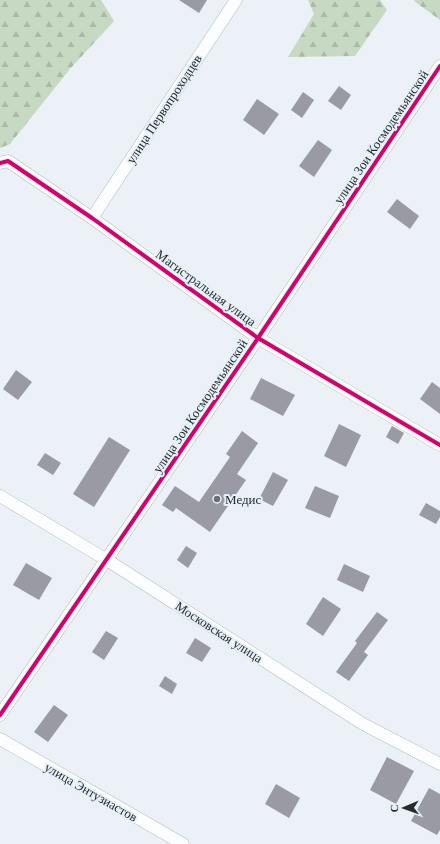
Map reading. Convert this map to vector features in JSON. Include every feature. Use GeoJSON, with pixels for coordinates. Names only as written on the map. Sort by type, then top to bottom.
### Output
{"type":"FeatureCollection","features":[{"type":"Feature","properties":{"kind":"street","name":"улица Первопроходцев"},"geometry":{"type":"LineString","coordinates":[[92,218],[236,0]]}},
{"type":"Feature","properties":{"kind":"street","name":"улица Зои Космодемьянской"},"geometry":{"type":"LineString","coordinates":[[0,715],[258,338],[440,66]]}},
{"type":"Feature","properties":{"kind":"street","name":"Магистральная улица"},"geometry":{"type":"LineString","coordinates":[[4,162],[92,218],[258,338],[440,445]]}},
{"type":"Feature","properties":{"kind":"street","name":"Московская улица"},"geometry":{"type":"LineString","coordinates":[[0,496],[107,560],[363,724],[440,764]]}},
{"type":"Feature","properties":{"kind":"street","name":"улица Энтузиастов"},"geometry":{"type":"LineString","coordinates":[[0,739],[182,844]]}},
{"type":"Feature","properties":{"kind":"green space"},"geometry":{"type":"Polygon","coordinates":[[[0,0],[101,0],[114,21],[70,69],[10,144],[0,148],[0,0]]]}},
{"type":"Feature","properties":{"kind":"green space"},"geometry":{"type":"Polygon","coordinates":[[[308,0],[380,0],[387,10],[355,56],[288,57],[314,14],[308,0]]]}},
{"type":"Feature","properties":{"kind":"green space"},"geometry":{"type":"Polygon","coordinates":[[[440,0],[440,20],[414,1],[440,0]]]}},
{"type":"Feature","properties":{"kind":"building"},"geometry":{"type":"Polygon","coordinates":[[[179,0],[207,0],[199,13],[179,0]]]}},
{"type":"Feature","properties":{"kind":"building"},"geometry":{"type":"Polygon","coordinates":[[[339,86],[351,95],[341,110],[328,101],[339,86]]]}},
{"type":"Feature","properties":{"kind":"building"},"geometry":{"type":"Polygon","coordinates":[[[303,92],[314,100],[302,118],[291,110],[303,92]]]}},
{"type":"Feature","properties":{"kind":"building"},"geometry":{"type":"Polygon","coordinates":[[[257,99],[279,114],[264,135],[243,120],[257,99]]]}},
{"type":"Feature","properties":{"kind":"building"},"geometry":{"type":"Polygon","coordinates":[[[318,140],[332,150],[314,177],[299,166],[318,140]]]}},
{"type":"Feature","properties":{"kind":"building"},"geometry":{"type":"Polygon","coordinates":[[[397,199],[419,216],[410,229],[387,212],[397,199]]]}},
{"type":"Feature","properties":{"kind":"building"},"geometry":{"type":"Polygon","coordinates":[[[16,370],[32,382],[18,400],[3,389],[16,370]]]}},
{"type":"Feature","properties":{"kind":"building"},"geometry":{"type":"Polygon","coordinates":[[[261,378],[295,395],[283,416],[250,399],[261,378]]]}},
{"type":"Feature","properties":{"kind":"building"},"geometry":{"type":"Polygon","coordinates":[[[432,382],[440,388],[440,414],[420,399],[432,382]]]}},
{"type":"Feature","properties":{"kind":"building"},"geometry":{"type":"Polygon","coordinates":[[[339,424],[361,435],[346,467],[324,456],[339,424]]]}},
{"type":"Feature","properties":{"kind":"building"},"geometry":{"type":"Polygon","coordinates":[[[392,426],[404,433],[398,444],[386,437],[392,426]]]}},
{"type":"Feature","properties":{"kind":"building"},"geometry":{"type":"Polygon","coordinates":[[[242,431],[258,443],[237,474],[246,480],[210,532],[176,508],[173,512],[162,505],[175,486],[199,502],[230,457],[226,454],[242,431]]]}},
{"type":"Feature","properties":{"kind":"building"},"geometry":{"type":"Polygon","coordinates":[[[109,437],[130,450],[94,507],[73,494],[109,437]]]}},
{"type":"Feature","properties":{"kind":"building"},"geometry":{"type":"Polygon","coordinates":[[[45,453],[61,463],[53,475],[37,465],[45,453]]]}},
{"type":"Feature","properties":{"kind":"building"},"geometry":{"type":"Polygon","coordinates":[[[273,472],[288,480],[273,506],[259,499],[273,472]]]}},
{"type":"Feature","properties":{"kind":"building"},"geometry":{"type":"Polygon","coordinates":[[[315,486],[339,496],[330,518],[305,508],[315,486]]]}},
{"type":"Feature","properties":{"kind":"building"},"geometry":{"type":"Polygon","coordinates":[[[426,503],[440,511],[440,517],[436,524],[419,515],[426,503]]]}},
{"type":"Feature","properties":{"kind":"building"},"geometry":{"type":"Polygon","coordinates":[[[186,546],[197,553],[188,568],[177,560],[186,546]]]}},
{"type":"Feature","properties":{"kind":"building"},"geometry":{"type":"Polygon","coordinates":[[[26,563],[52,578],[39,600],[13,585],[26,563]]]}},
{"type":"Feature","properties":{"kind":"building"},"geometry":{"type":"Polygon","coordinates":[[[344,564],[370,576],[363,592],[337,580],[344,564]]]}},
{"type":"Feature","properties":{"kind":"building"},"geometry":{"type":"Polygon","coordinates":[[[323,597],[341,609],[323,636],[306,624],[323,597]]]}},
{"type":"Feature","properties":{"kind":"building"},"geometry":{"type":"Polygon","coordinates":[[[377,612],[388,620],[364,652],[368,655],[349,681],[336,672],[357,643],[355,641],[377,612]]]}},
{"type":"Feature","properties":{"kind":"building"},"geometry":{"type":"Polygon","coordinates":[[[106,631],[118,638],[104,660],[92,652],[106,631]]]}},
{"type":"Feature","properties":{"kind":"building"},"geometry":{"type":"Polygon","coordinates":[[[195,638],[211,648],[202,662],[186,653],[195,638]]]}},
{"type":"Feature","properties":{"kind":"building"},"geometry":{"type":"Polygon","coordinates":[[[165,676],[177,684],[172,694],[159,686],[165,676]]]}},
{"type":"Feature","properties":{"kind":"building"},"geometry":{"type":"Polygon","coordinates":[[[54,705],[68,715],[48,742],[34,732],[54,705]]]}},
{"type":"Feature","properties":{"kind":"building"},"geometry":{"type":"Polygon","coordinates":[[[387,757],[414,771],[396,804],[370,790],[387,757]]]}},
{"type":"Feature","properties":{"kind":"building"},"geometry":{"type":"Polygon","coordinates":[[[276,784],[300,798],[289,818],[265,804],[276,784]]]}},
{"type":"Feature","properties":{"kind":"building"},"geometry":{"type":"Polygon","coordinates":[[[429,788],[440,794],[440,830],[437,835],[411,821],[429,788]]]}},
{"type":"Feature","properties":{"kind":"cycle path"},"geometry":{"type":"LineString","coordinates":[[0,715],[258,338],[440,66]]}},
{"type":"Feature","properties":{"kind":"cycle path"},"geometry":{"type":"LineString","coordinates":[[0,163],[8,161],[92,218],[258,338],[440,445]]}},
{"type":"Feature","properties":{"kind":"place","name":"Медис"},"geometry":{"type":"Point","coordinates":[217,499]}}]}
